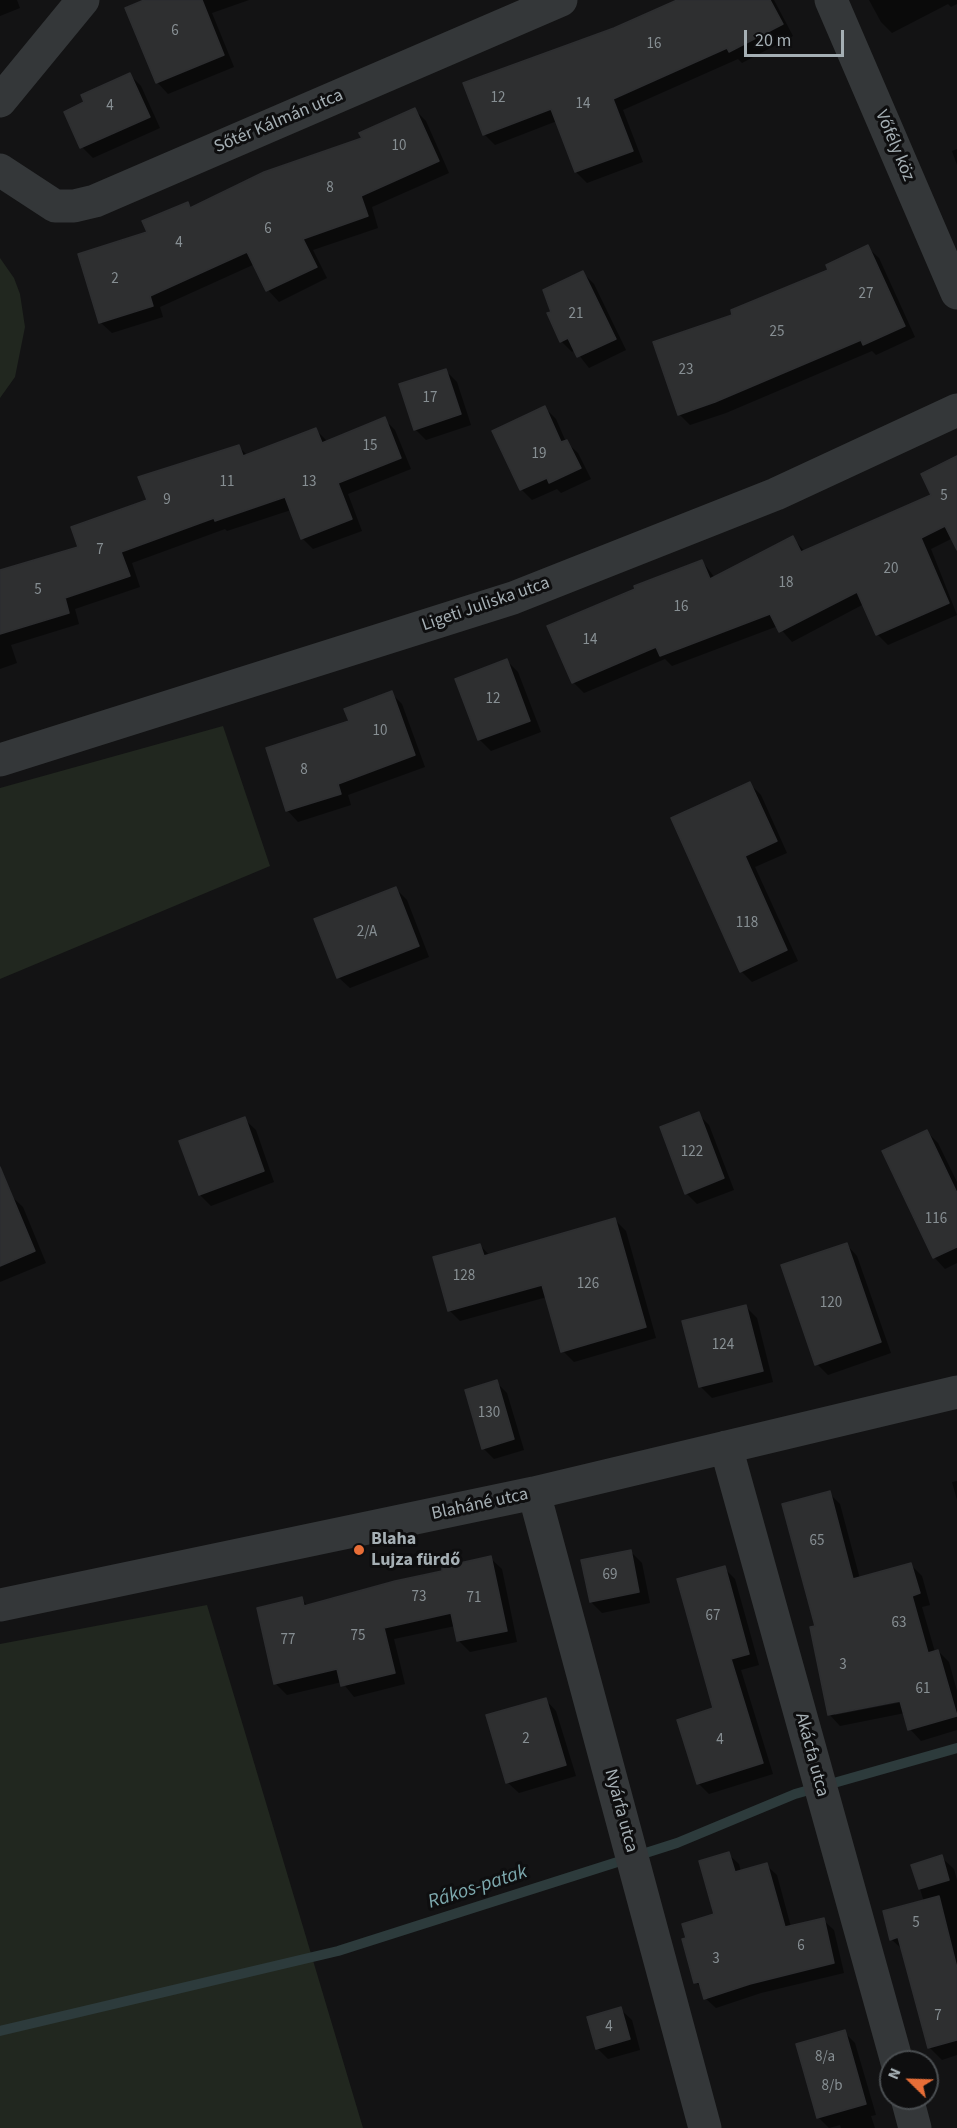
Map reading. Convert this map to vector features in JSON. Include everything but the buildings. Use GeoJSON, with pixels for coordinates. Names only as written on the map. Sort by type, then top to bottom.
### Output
{"type":"FeatureCollection","features":[{"type":"Feature","properties":{"kind":"street"},"geometry":{"type":"LineString","coordinates":[[0,101],[83,0]]}},
{"type":"Feature","properties":{"kind":"street","name":"Sőtér Kálmán utca"},"geometry":{"type":"LineString","coordinates":[[0,170],[55,206],[74,206],[95,201],[561,0]]}},
{"type":"Feature","properties":{"kind":"street","name":"Vőfély köz"},"geometry":{"type":"LineString","coordinates":[[831,0],[957,293]]}},
{"type":"Feature","properties":{"kind":"street","name":"Ligeti Juliska utca"},"geometry":{"type":"LineString","coordinates":[[0,760],[513,598],[777,494],[957,410]]}},
{"type":"Feature","properties":{"kind":"street","name":"Blaháné utca"},"geometry":{"type":"LineString","coordinates":[[0,1605],[534,1493],[957,1392]]}},
{"type":"Feature","properties":{"kind":"street","name":"Akácfa utca"},"geometry":{"type":"LineString","coordinates":[[726,1447],[894,2050]]}},
{"type":"Feature","properties":{"kind":"street","name":"Nyárfa utca"},"geometry":{"type":"LineString","coordinates":[[534,1493],[705,2128]]}},
{"type":"Feature","properties":{"kind":"street"},"geometry":{"type":"LineString","coordinates":[[910,2110],[915,2128]]}},
{"type":"Feature","properties":{"kind":"shaded area"},"geometry":{"type":"Polygon","coordinates":[[[0,258],[14,278],[20,294],[25,327],[15,377],[0,398],[0,258]]]}},
{"type":"Feature","properties":{"kind":"shaded area"},"geometry":{"type":"Polygon","coordinates":[[[223,726],[270,866],[0,979],[0,788],[223,726]]]}},
{"type":"Feature","properties":{"kind":"shaded area"},"geometry":{"type":"Polygon","coordinates":[[[207,1605],[363,2128],[0,2128],[0,1644],[207,1605]]]}},
{"type":"Feature","properties":{"kind":"waterway","name":"Rákos-patak"},"geometry":{"type":"LineString","coordinates":[[0,2031],[338,1951],[677,1843],[795,1794],[957,1748]]}},
{"type":"Feature","properties":{"kind":"place","name":"Blaha Lujza fürdő"},"geometry":{"type":"Point","coordinates":[359,1550]}}]}
